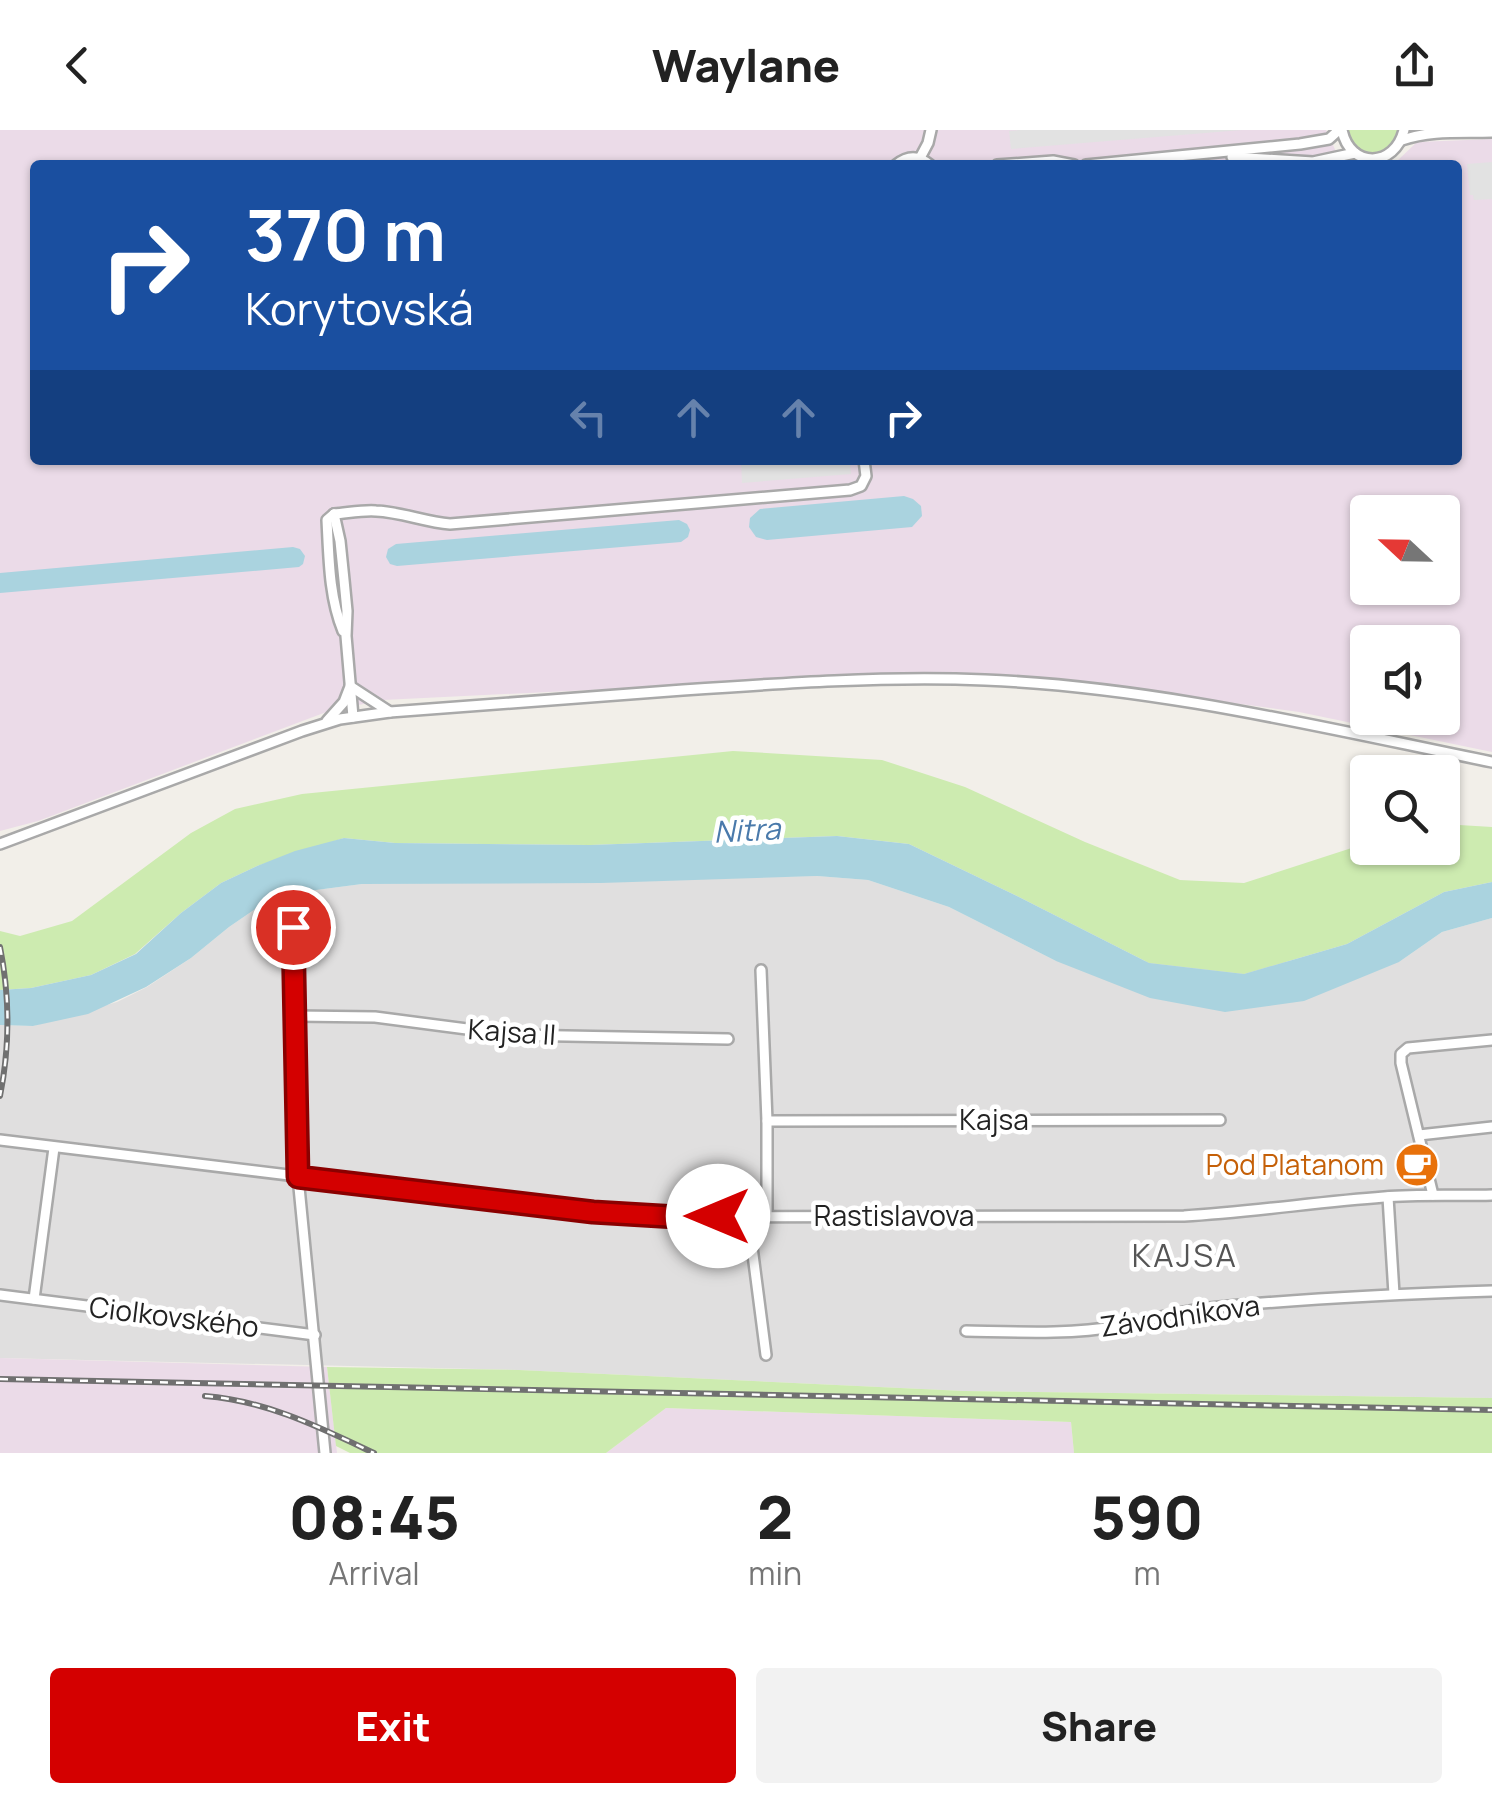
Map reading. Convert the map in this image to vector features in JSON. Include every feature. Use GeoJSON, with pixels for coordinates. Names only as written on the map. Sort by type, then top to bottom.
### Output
{"type":"FeatureCollection","features":[{"type":"Feature","properties":{"kind":"street"},"geometry":{"type":"LineString","coordinates":[[925,160],[930,130]]}},
{"type":"Feature","properties":{"kind":"street"},"geometry":{"type":"LineString","coordinates":[[1145,160],[1300,144],[1329,138],[1341,130],[1354,153],[1370,159],[1389,155],[1403,135],[1492,132]]}},
{"type":"Feature","properties":{"kind":"street"},"geometry":{"type":"LineString","coordinates":[[1322,160],[1354,153]]}},
{"type":"Feature","properties":{"kind":"street"},"geometry":{"type":"LineString","coordinates":[[1204,155],[1282,160]]}},
{"type":"Feature","properties":{"kind":"street"},"geometry":{"type":"LineString","coordinates":[[354,717],[342,560],[334,514],[372,510],[450,524],[850,490],[860,486],[866,476],[865,465]]}},
{"type":"Feature","properties":{"kind":"street"},"geometry":{"type":"LineString","coordinates":[[0,844],[326,722],[390,712],[769,684],[987,680],[1150,695],[1492,762]]}},
{"type":"Feature","properties":{"kind":"street"},"geometry":{"type":"LineString","coordinates":[[350,686],[390,712]]}},
{"type":"Feature","properties":{"kind":"street"},"geometry":{"type":"LineString","coordinates":[[326,722],[344,702],[350,686]]}},
{"type":"Feature","properties":{"kind":"street"},"geometry":{"type":"LineString","coordinates":[[293,927],[298,1177],[325,1453]]}},
{"type":"Feature","properties":{"kind":"street"},"geometry":{"type":"LineString","coordinates":[[762,970],[766,1216]]}},
{"type":"Feature","properties":{"kind":"street","name":"Kajsa II"},"geometry":{"type":"LineString","coordinates":[[296,1016],[375,1017],[514,1035],[728,1040]]}},
{"type":"Feature","properties":{"kind":"street"},"geometry":{"type":"LineString","coordinates":[[1433,1195],[1401,1063],[1402,1051],[1492,1040]]}},
{"type":"Feature","properties":{"kind":"street","name":"Kajsa"},"geometry":{"type":"LineString","coordinates":[[767,1121],[1220,1120]]}},
{"type":"Feature","properties":{"kind":"street"},"geometry":{"type":"LineString","coordinates":[[1419,1135],[1492,1127]]}},
{"type":"Feature","properties":{"kind":"street","name":"Rastislavova"},"geometry":{"type":"LineString","coordinates":[[0,1140],[593,1212],[677,1217],[1184,1216],[1388,1197],[1492,1195]]}},
{"type":"Feature","properties":{"kind":"street"},"geometry":{"type":"LineString","coordinates":[[34,1299],[54,1148]]}},
{"type":"Feature","properties":{"kind":"street"},"geometry":{"type":"LineString","coordinates":[[1388,1197],[1394,1294]]}},
{"type":"Feature","properties":{"kind":"street"},"geometry":{"type":"LineString","coordinates":[[748,1216],[766,1355]]}},
{"type":"Feature","properties":{"kind":"street","name":"Závodníkova"},"geometry":{"type":"LineString","coordinates":[[966,1331],[1061,1333],[1120,1326],[1207,1308],[1492,1291]]}},
{"type":"Feature","properties":{"kind":"street","name":"Ciolkovského"},"geometry":{"type":"LineString","coordinates":[[0,1295],[314,1335]]}},
{"type":"Feature","properties":{"kind":"shaded area"},"geometry":{"type":"Polygon","coordinates":[[[0,130],[1326,130],[1339,158],[1344,160],[30,160],[30,465],[1462,465],[1462,160],[1398,160],[1417,142],[1492,139],[1492,752],[1410,735],[1460,735],[1460,625],[1350,625],[1350,723],[1049,678],[895,675],[383,700],[329,711],[38,821],[0,831],[0,130]]]}},
{"type":"Feature","properties":{"kind":"shaded area"},"geometry":{"type":"Polygon","coordinates":[[[1242,130],[1011,149],[1009,131],[1242,130]]]}},
{"type":"Feature","properties":{"kind":"shaded area"},"geometry":{"type":"Polygon","coordinates":[[[1492,162],[1492,199],[1474,200],[1467,164],[1492,162]]]}},
{"type":"Feature","properties":{"kind":"shaded area"},"geometry":{"type":"Polygon","coordinates":[[[741,465],[850,465],[851,474],[742,483],[741,465]]]}},
{"type":"Feature","properties":{"kind":"shaded area"},"geometry":{"type":"Polygon","coordinates":[[[817,876],[868,880],[949,907],[1056,961],[1399,962],[1442,932],[1492,918],[1492,1398],[964,1391],[519,1370],[0,1358],[0,1025],[33,1026],[117,1002],[191,958],[267,901],[301,892],[362,884],[817,876]]]}},
{"type":"Feature","properties":{"kind":"shaded area"},"geometry":{"type":"Polygon","coordinates":[[[0,1358],[327,1367],[337,1453],[0,1453],[0,1358]]]}},
{"type":"Feature","properties":{"kind":"shaded area"},"geometry":{"type":"Polygon","coordinates":[[[666,1408],[1071,1422],[1074,1453],[606,1453],[666,1408]]]}},
{"type":"Feature","properties":{"kind":"green space"},"geometry":{"type":"Polygon","coordinates":[[[1347,130],[1399,130],[1392,146],[1370,154],[1358,150],[1347,130]]]}},
{"type":"Feature","properties":{"kind":"green space"},"geometry":{"type":"Polygon","coordinates":[[[733,751],[882,760],[965,787],[1180,880],[1244,883],[1350,849],[1350,865],[1460,865],[1460,825],[1492,827],[1492,882],[1444,892],[1347,944],[1244,974],[1149,963],[909,844],[837,836],[590,845],[395,843],[344,838],[257,866],[221,883],[135,954],[91,975],[31,988],[0,990],[0,931],[20,936],[72,921],[191,833],[235,809],[302,794],[733,751]]]}},
{"type":"Feature","properties":{"kind":"green space"},"geometry":{"type":"Polygon","coordinates":[[[327,1367],[519,1370],[964,1391],[1492,1398],[1492,1453],[1074,1453],[1071,1422],[666,1408],[606,1453],[350,1453],[336,1446],[327,1367]]]}},
{"type":"Feature","properties":{"kind":"water"},"geometry":{"type":"Polygon","coordinates":[[[904,496],[921,506],[922,516],[912,527],[767,540],[756,537],[749,527],[750,518],[760,509],[904,496]]]}},
{"type":"Feature","properties":{"kind":"water"},"geometry":{"type":"Polygon","coordinates":[[[679,520],[690,530],[681,542],[397,566],[386,557],[388,549],[396,544],[679,520]]]}},
{"type":"Feature","properties":{"kind":"water"},"geometry":{"type":"Polygon","coordinates":[[[293,547],[305,556],[299,567],[0,593],[0,573],[293,547]]]}},
{"type":"Feature","properties":{"kind":"water"},"geometry":{"type":"Polygon","coordinates":[[[837,836],[909,844],[1149,963],[1244,974],[1347,944],[1444,892],[1492,882],[1492,918],[1442,932],[1399,962],[1304,1001],[1225,1012],[1150,998],[1056,961],[949,907],[868,880],[817,876],[601,883],[362,884],[267,901],[146,987],[88,1014],[33,1026],[0,1025],[0,990],[31,988],[91,975],[136,954],[221,883],[295,851],[344,838],[395,843],[590,845],[837,836]]]}},
{"type":"Feature","properties":{"kind":"railway"},"geometry":{"type":"LineString","coordinates":[[0,947],[8,1021],[0,1096]]}},
{"type":"Feature","properties":{"kind":"railway"},"geometry":{"type":"LineString","coordinates":[[0,1379],[1492,1410]]}},
{"type":"Feature","properties":{"kind":"railway"},"geometry":{"type":"LineString","coordinates":[[205,1396],[271,1409],[374,1453]]}},
{"type":"Feature","properties":{"kind":"place","name":"Pod Platanom"},"geometry":{"type":"Point","coordinates":[1417,1165]}},
{"type":"Feature","properties":{"kind":"district","name":"KAJSA"},"geometry":{"type":"Point","coordinates":[1185,1256]}},
{"type":"Feature","properties":{"kind":"route"},"geometry":{"type":"LineString","coordinates":[[293,927],[298,1177],[593,1212],[718,1216]]}},
{"type":"Feature","properties":{"kind":"water label","name":"Nitra"},"geometry":{"type":"Point","coordinates":[747,831]}}]}
